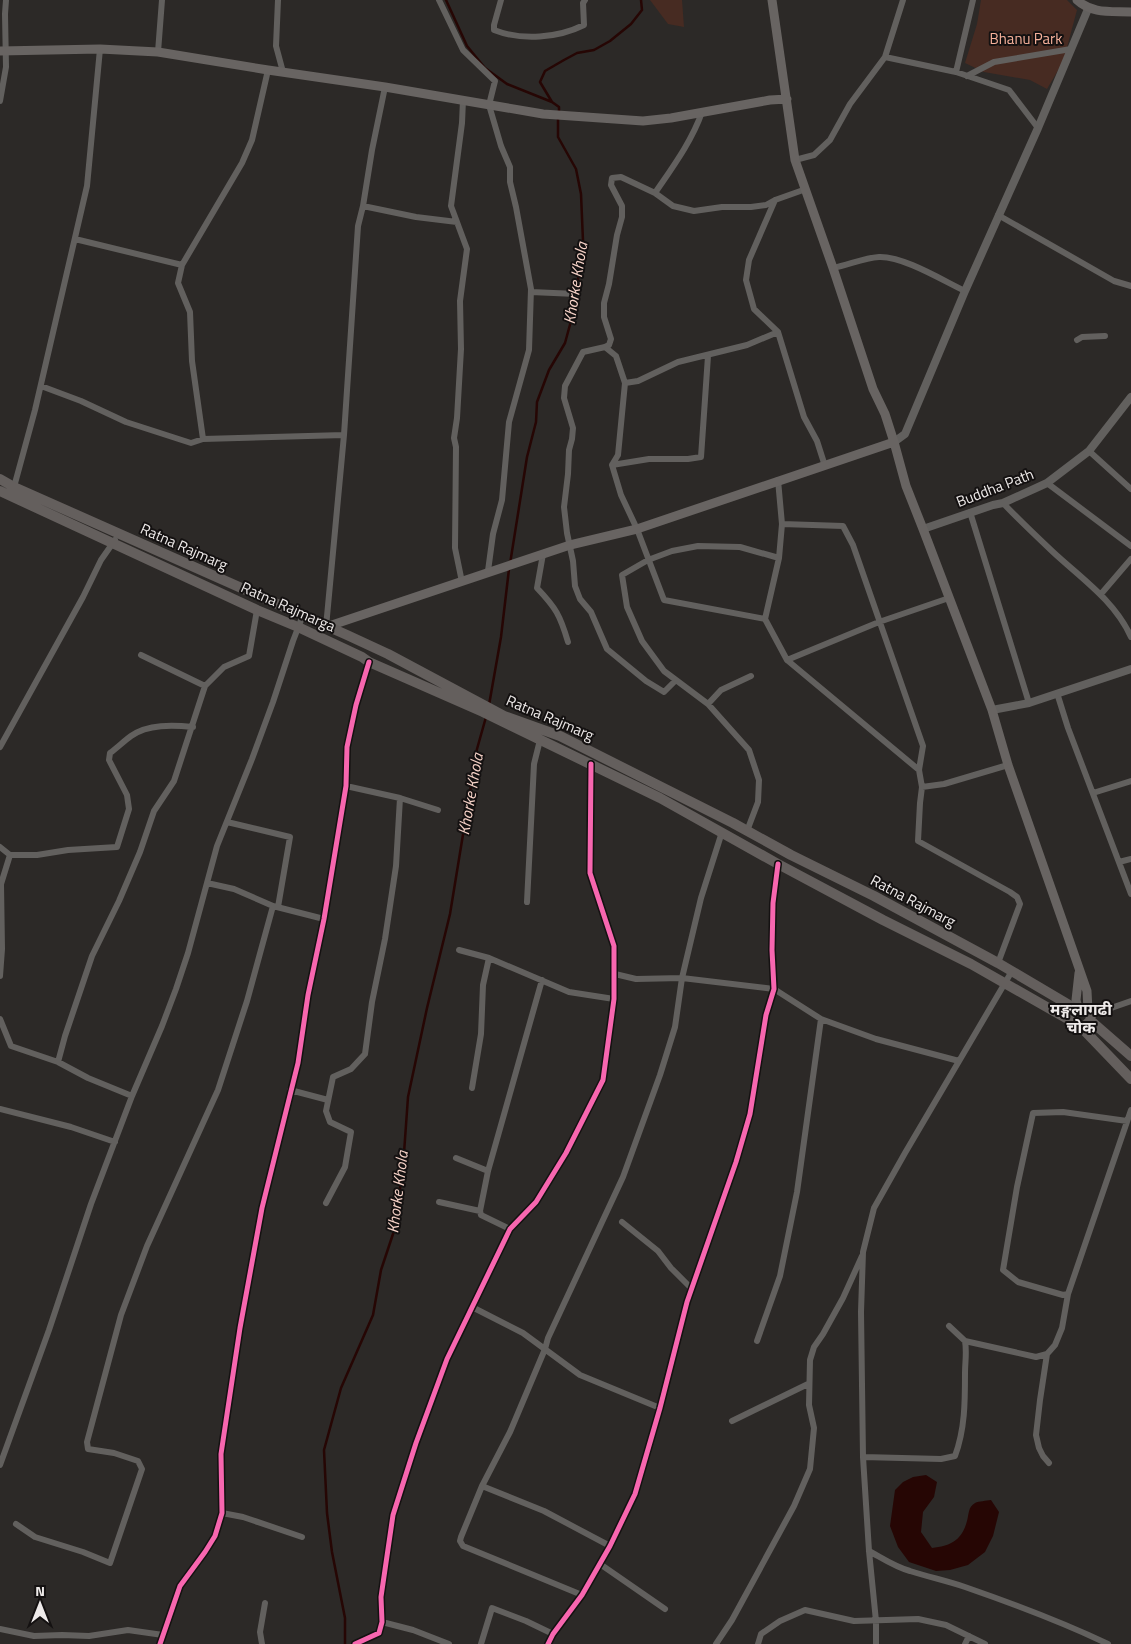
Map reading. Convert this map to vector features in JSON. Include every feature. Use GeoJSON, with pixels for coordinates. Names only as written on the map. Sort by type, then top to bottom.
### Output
{"type":"FeatureCollection","features":[{"type":"Feature","properties":{"kind":"main road"},"geometry":{"type":"LineString","coordinates":[[772,0],[795,160],[834,268],[873,390],[885,414],[906,486],[992,710],[1008,765],[1080,970],[1076,1000],[1085,1013],[1087,1025],[1077,1025],[1072,1015],[1085,1013]]}},
{"type":"Feature","properties":{"kind":"main road"},"geometry":{"type":"LineString","coordinates":[[1077,0],[1088,8],[1098,11],[1131,12]]}},
{"type":"Feature","properties":{"kind":"main road"},"geometry":{"type":"LineString","coordinates":[[3,51],[100,48],[158,52],[385,87],[543,114],[643,121],[770,100],[787,99]]}},
{"type":"Feature","properties":{"kind":"main road"},"geometry":{"type":"LineString","coordinates":[[326,627],[570,545],[637,529],[894,442]]}},
{"type":"Feature","properties":{"kind":"main road","name":"Ratna Rajmarg"},"geometry":{"type":"LineString","coordinates":[[0,479],[14,487],[388,654],[540,740],[660,798],[778,864],[971,964],[1077,1025],[1131,1079]]}},
{"type":"Feature","properties":{"kind":"main road","name":"Ratna Rajmarga"},"geometry":{"type":"LineString","coordinates":[[0,491],[257,610],[298,627],[369,662],[483,708]]}},
{"type":"Feature","properties":{"kind":"main road"},"geometry":{"type":"LineString","coordinates":[[342,648],[347,635]]}},
{"type":"Feature","properties":{"kind":"main road","name":"Ratna Rajmarg"},"geometry":{"type":"LineString","coordinates":[[505,720],[560,736],[874,896],[998,963],[1085,1013],[1131,1056]]}},
{"type":"Feature","properties":{"kind":"street"},"geometry":{"type":"LineString","coordinates":[[0,101],[6,67],[3,51],[6,0]]}},
{"type":"Feature","properties":{"kind":"street"},"geometry":{"type":"LineString","coordinates":[[158,52],[162,0]]}},
{"type":"Feature","properties":{"kind":"street"},"geometry":{"type":"LineString","coordinates":[[278,0],[276,46],[283,72]]}},
{"type":"Feature","properties":{"kind":"street"},"geometry":{"type":"LineString","coordinates":[[439,0],[463,50],[495,81],[489,106],[501,146],[510,167],[510,182],[531,292],[529,350],[508,422],[502,500],[493,534],[488,571]]}},
{"type":"Feature","properties":{"kind":"street"},"geometry":{"type":"LineString","coordinates":[[501,0],[494,30],[511,36],[526,37],[574,30],[584,25],[583,4],[585,0]]}},
{"type":"Feature","properties":{"kind":"street"},"geometry":{"type":"LineString","coordinates":[[795,160],[814,155],[830,140],[850,104],[885,57],[903,0]]}},
{"type":"Feature","properties":{"kind":"street"},"geometry":{"type":"LineString","coordinates":[[956,72],[972,0]]}},
{"type":"Feature","properties":{"kind":"street"},"geometry":{"type":"LineString","coordinates":[[894,442],[904,434],[998,215],[1038,128],[1088,8]]}},
{"type":"Feature","properties":{"kind":"street"},"geometry":{"type":"LineString","coordinates":[[14,487],[41,386],[87,186],[100,48]]}},
{"type":"Feature","properties":{"kind":"street"},"geometry":{"type":"LineString","coordinates":[[967,76],[994,62],[1071,49]]}},
{"type":"Feature","properties":{"kind":"street"},"geometry":{"type":"LineString","coordinates":[[885,57],[956,72],[1009,90],[1038,128]]}},
{"type":"Feature","properties":{"kind":"street"},"geometry":{"type":"LineString","coordinates":[[203,439],[192,361],[190,312],[178,283],[182,265],[242,163],[252,140],[268,70]]}},
{"type":"Feature","properties":{"kind":"street"},"geometry":{"type":"LineString","coordinates":[[326,627],[344,435],[358,226],[385,87]]}},
{"type":"Feature","properties":{"kind":"street"},"geometry":{"type":"LineString","coordinates":[[462,582],[455,548],[456,447],[454,438],[461,349],[460,301],[467,249],[451,206],[462,123],[463,100]]}},
{"type":"Feature","properties":{"kind":"street"},"geometry":{"type":"LineString","coordinates":[[655,193],[675,163],[698,123],[702,112]]}},
{"type":"Feature","properties":{"kind":"street"},"geometry":{"type":"LineString","coordinates":[[675,681],[664,692],[646,681],[607,649],[591,612],[580,599],[575,586],[567,533],[564,507],[569,450],[574,428],[564,398],[565,386],[583,352],[605,348],[609,345],[611,339],[604,316],[604,303],[622,217],[622,206],[611,185],[612,178],[620,177],[655,193],[673,206],[694,210],[766,205],[806,189]]}},
{"type":"Feature","properties":{"kind":"street"},"geometry":{"type":"LineString","coordinates":[[775,200],[749,260],[746,280],[754,309],[778,332],[804,417],[818,441],[825,466]]}},
{"type":"Feature","properties":{"kind":"street"},"geometry":{"type":"LineString","coordinates":[[363,206],[416,217],[457,222]]}},
{"type":"Feature","properties":{"kind":"street"},"geometry":{"type":"LineString","coordinates":[[998,215],[1114,281],[1131,286]]}},
{"type":"Feature","properties":{"kind":"street"},"geometry":{"type":"LineString","coordinates":[[75,239],[182,265]]}},
{"type":"Feature","properties":{"kind":"street"},"geometry":{"type":"LineString","coordinates":[[834,268],[864,259],[881,257],[901,261],[965,291]]}},
{"type":"Feature","properties":{"kind":"street"},"geometry":{"type":"LineString","coordinates":[[531,292],[576,294]]}},
{"type":"Feature","properties":{"kind":"street"},"geometry":{"type":"LineString","coordinates":[[625,383],[638,381],[678,362],[748,346],[778,332]]}},
{"type":"Feature","properties":{"kind":"street"},"geometry":{"type":"LineString","coordinates":[[1077,340],[1082,337],[1105,336]]}},
{"type":"Feature","properties":{"kind":"street"},"geometry":{"type":"LineString","coordinates":[[605,348],[616,356],[625,383],[618,455],[612,465],[621,495],[637,529],[664,600],[766,618]]}},
{"type":"Feature","properties":{"kind":"street"},"geometry":{"type":"LineString","coordinates":[[612,465],[650,459],[688,459],[701,456],[708,356]]}},
{"type":"Feature","properties":{"kind":"street"},"geometry":{"type":"LineString","coordinates":[[41,386],[81,401],[126,422],[191,443],[203,439],[344,435]]}},
{"type":"Feature","properties":{"kind":"street","name":"Buddha Path"},"geometry":{"type":"LineString","coordinates":[[924,529],[970,512],[1003,503],[1047,483],[1089,451],[1131,397]]}},
{"type":"Feature","properties":{"kind":"street"},"geometry":{"type":"LineString","coordinates":[[1089,451],[1131,489]]}},
{"type":"Feature","properties":{"kind":"street"},"geometry":{"type":"LineString","coordinates":[[778,480],[782,524],[779,558],[766,618],[787,660],[919,770]]}},
{"type":"Feature","properties":{"kind":"street"},"geometry":{"type":"LineString","coordinates":[[1047,483],[1131,546]]}},
{"type":"Feature","properties":{"kind":"street"},"geometry":{"type":"LineString","coordinates":[[1003,503],[1054,553],[1101,594],[1129,628],[1131,637]]}},
{"type":"Feature","properties":{"kind":"street"},"geometry":{"type":"LineString","coordinates":[[970,512],[1029,703]]}},
{"type":"Feature","properties":{"kind":"street"},"geometry":{"type":"LineString","coordinates":[[782,524],[843,526],[859,562],[923,746],[919,770],[922,787],[918,841],[1010,892],[1017,897],[1020,904],[998,963]]}},
{"type":"Feature","properties":{"kind":"street"},"geometry":{"type":"LineString","coordinates":[[0,747],[83,597],[101,560],[119,534]]}},
{"type":"Feature","properties":{"kind":"street"},"geometry":{"type":"LineString","coordinates":[[747,831],[758,802],[759,780],[749,750],[708,704],[664,671],[642,641],[627,607],[622,575],[648,560],[672,551],[698,546],[740,547],[779,558]]}},
{"type":"Feature","properties":{"kind":"street"},"geometry":{"type":"LineString","coordinates":[[543,554],[537,588],[553,605],[562,622],[568,642]]}},
{"type":"Feature","properties":{"kind":"street"},"geometry":{"type":"LineString","coordinates":[[1101,594],[1131,559]]}},
{"type":"Feature","properties":{"kind":"street"},"geometry":{"type":"LineString","coordinates":[[787,660],[879,622],[950,598]]}},
{"type":"Feature","properties":{"kind":"street"},"geometry":{"type":"LineString","coordinates":[[58,1062],[92,956],[140,852],[154,811],[174,781],[205,686],[224,667],[249,656],[257,610]]}},
{"type":"Feature","properties":{"kind":"street"},"geometry":{"type":"LineString","coordinates":[[0,1465],[49,1330],[91,1204],[132,1096],[176,989],[188,953],[217,846],[274,702],[292,640],[303,616]]}},
{"type":"Feature","properties":{"kind":"street"},"geometry":{"type":"LineString","coordinates":[[141,655],[205,686]]}},
{"type":"Feature","properties":{"kind":"street"},"geometry":{"type":"LineString","coordinates":[[160,1644],[180,1586],[216,1536],[222,1513],[221,1454],[240,1328],[262,1208],[298,1063],[308,995],[324,920],[346,786],[347,746],[356,705],[369,662]]}},
{"type":"Feature","properties":{"kind":"street"},"geometry":{"type":"LineString","coordinates":[[992,710],[1029,703],[1131,669]]}},
{"type":"Feature","properties":{"kind":"street"},"geometry":{"type":"LineString","coordinates":[[708,704],[721,690],[751,676]]}},
{"type":"Feature","properties":{"kind":"street"},"geometry":{"type":"LineString","coordinates":[[1057,693],[1068,728],[1131,894]]}},
{"type":"Feature","properties":{"kind":"street"},"geometry":{"type":"LineString","coordinates":[[0,848],[10,855],[37,855],[68,850],[116,847],[130,809],[127,795],[109,760],[110,754],[132,735],[150,727],[193,726]]}},
{"type":"Feature","properties":{"kind":"street"},"geometry":{"type":"LineString","coordinates":[[527,902],[534,764],[540,740]]}},
{"type":"Feature","properties":{"kind":"street"},"geometry":{"type":"LineString","coordinates":[[354,1644],[379,1633],[382,1622],[381,1597],[393,1515],[440,1376],[454,1342],[510,1229],[536,1202],[566,1153],[603,1080],[614,1000],[614,946],[590,873],[591,764]]}},
{"type":"Feature","properties":{"kind":"street"},"geometry":{"type":"LineString","coordinates":[[922,787],[944,784],[1008,765]]}},
{"type":"Feature","properties":{"kind":"street"},"geometry":{"type":"LineString","coordinates":[[1093,793],[1131,781]]}},
{"type":"Feature","properties":{"kind":"street"},"geometry":{"type":"LineString","coordinates":[[346,786],[400,798],[438,810]]}},
{"type":"Feature","properties":{"kind":"street"},"geometry":{"type":"LineString","coordinates":[[326,1203],[345,1167],[351,1132],[330,1122],[326,1111],[328,1100],[333,1077],[351,1069],[365,1054],[372,1002],[385,939],[396,866],[400,798]]}},
{"type":"Feature","properties":{"kind":"street"},"geometry":{"type":"LineString","coordinates":[[16,1524],[35,1537],[83,1552],[110,1563],[142,1469],[138,1461],[114,1453],[88,1449],[87,1442],[121,1315],[147,1246],[218,1090],[276,907],[290,837],[227,822]]}},
{"type":"Feature","properties":{"kind":"street"},"geometry":{"type":"LineString","coordinates":[[582,1595],[463,1546],[460,1541],[482,1486],[510,1432],[545,1350],[548,1338],[624,1177],[675,1027],[682,978],[701,898],[722,832]]}},
{"type":"Feature","properties":{"kind":"street"},"geometry":{"type":"LineString","coordinates":[[0,976],[2,949],[1,884],[10,855]]}},
{"type":"Feature","properties":{"kind":"street"},"geometry":{"type":"LineString","coordinates":[[1119,862],[1131,859]]}},
{"type":"Feature","properties":{"kind":"street"},"geometry":{"type":"LineString","coordinates":[[548,1644],[553,1634],[582,1595],[600,1564],[635,1494],[692,1290],[736,1162],[750,1114],[765,1023],[774,988],[772,950],[773,903],[778,864]]}},
{"type":"Feature","properties":{"kind":"street"},"geometry":{"type":"LineString","coordinates":[[207,883],[234,889],[276,907],[324,920]]}},
{"type":"Feature","properties":{"kind":"street"},"geometry":{"type":"LineString","coordinates":[[458,950],[489,958],[569,992],[614,1000]]}},
{"type":"Feature","properties":{"kind":"street"},"geometry":{"type":"LineString","coordinates":[[472,1088],[481,1034],[483,985],[489,958]]}},
{"type":"Feature","properties":{"kind":"street"},"geometry":{"type":"LineString","coordinates":[[716,1644],[732,1620],[794,1506],[810,1469],[814,1428],[809,1404],[810,1360],[814,1348],[843,1298],[863,1252],[874,1208],[1012,971]]}},
{"type":"Feature","properties":{"kind":"street"},"geometry":{"type":"LineString","coordinates":[[615,974],[636,979],[682,978],[774,988],[821,1019],[876,1039],[959,1061]]}},
{"type":"Feature","properties":{"kind":"street"},"geometry":{"type":"LineString","coordinates":[[510,1229],[481,1215],[480,1211],[488,1171],[542,980]]}},
{"type":"Feature","properties":{"kind":"street"},"geometry":{"type":"LineString","coordinates":[[1085,1013],[1131,1001]]}},
{"type":"Feature","properties":{"kind":"street"},"geometry":{"type":"LineString","coordinates":[[0,1019],[11,1046],[58,1062],[88,1078],[132,1096]]}},
{"type":"Feature","properties":{"kind":"street"},"geometry":{"type":"LineString","coordinates":[[757,1341],[780,1276],[797,1192],[821,1019]]}},
{"type":"Feature","properties":{"kind":"street"},"geometry":{"type":"LineString","coordinates":[[290,1090],[328,1100]]}},
{"type":"Feature","properties":{"kind":"street"},"geometry":{"type":"LineString","coordinates":[[0,1109],[72,1127],[115,1142]]}},
{"type":"Feature","properties":{"kind":"street"},"geometry":{"type":"LineString","coordinates":[[949,1326],[965,1341],[1036,1356],[1047,1354],[1055,1346],[1062,1328],[1068,1294],[1131,1110]]}},
{"type":"Feature","properties":{"kind":"street"},"geometry":{"type":"LineString","coordinates":[[1068,1294],[1063,1295],[1018,1282],[1003,1270],[1017,1187],[1033,1113],[1063,1112],[1127,1122]]}},
{"type":"Feature","properties":{"kind":"street"},"geometry":{"type":"LineString","coordinates":[[456,1158],[488,1171]]}},
{"type":"Feature","properties":{"kind":"street"},"geometry":{"type":"LineString","coordinates":[[439,1202],[480,1211]]}},
{"type":"Feature","properties":{"kind":"street"},"geometry":{"type":"LineString","coordinates":[[622,1222],[658,1251],[692,1290]]}},
{"type":"Feature","properties":{"kind":"street"},"geometry":{"type":"LineString","coordinates":[[863,1252],[861,1312],[863,1457],[876,1621],[876,1644]]}},
{"type":"Feature","properties":{"kind":"street"},"geometry":{"type":"LineString","coordinates":[[472,1307],[523,1333],[580,1376],[660,1408]]}},
{"type":"Feature","properties":{"kind":"street"},"geometry":{"type":"LineString","coordinates":[[863,1457],[941,1458],[955,1456],[960,1441],[964,1411],[965,1341]]}},
{"type":"Feature","properties":{"kind":"street"},"geometry":{"type":"LineString","coordinates":[[1047,1354],[1036,1435],[1039,1448],[1049,1462]]}},
{"type":"Feature","properties":{"kind":"street"},"geometry":{"type":"LineString","coordinates":[[732,1421],[808,1384]]}},
{"type":"Feature","properties":{"kind":"street"},"geometry":{"type":"LineString","coordinates":[[482,1486],[544,1511],[610,1546]]}},
{"type":"Feature","properties":{"kind":"street"},"geometry":{"type":"LineString","coordinates":[[222,1513],[243,1517],[302,1537]]}},
{"type":"Feature","properties":{"kind":"street"},"geometry":{"type":"LineString","coordinates":[[869,1551],[895,1566],[946,1580],[980,1592],[1068,1625],[1108,1644]]}},
{"type":"Feature","properties":{"kind":"street"},"geometry":{"type":"LineString","coordinates":[[600,1564],[665,1609]]}},
{"type":"Feature","properties":{"kind":"street"},"geometry":{"type":"LineString","coordinates":[[262,1644],[260,1632],[265,1603]]}},
{"type":"Feature","properties":{"kind":"street"},"geometry":{"type":"LineString","coordinates":[[481,1644],[492,1608],[553,1634]]}},
{"type":"Feature","properties":{"kind":"street"},"geometry":{"type":"LineString","coordinates":[[758,1644],[761,1634],[780,1621],[805,1610],[854,1621],[918,1619],[946,1625],[985,1644]]}},
{"type":"Feature","properties":{"kind":"street"},"geometry":{"type":"LineString","coordinates":[[382,1622],[413,1630],[449,1644]]}},
{"type":"Feature","properties":{"kind":"street"},"geometry":{"type":"LineString","coordinates":[[0,1629],[34,1636],[89,1636],[128,1630],[163,1635]]}},
{"type":"Feature","properties":{"kind":"street"},"geometry":{"type":"LineString","coordinates":[[88,1644],[89,1636]]}},
{"type":"Feature","properties":{"kind":"street"},"geometry":{"type":"LineString","coordinates":[[965,1644],[969,1636]]}},
{"type":"Feature","properties":{"kind":"green space"},"geometry":{"type":"Polygon","coordinates":[[[650,0],[682,0],[684,27],[668,24],[650,0]]]}},
{"type":"Feature","properties":{"kind":"green space","name":"Bhanu Park"},"geometry":{"type":"Polygon","coordinates":[[[981,0],[1067,0],[1077,10],[1063,62],[1047,89],[1030,80],[984,72],[965,63],[977,24],[981,0]]]}},
{"type":"Feature","properties":{"kind":"shaded area"},"geometry":{"type":"Polygon","coordinates":[[[926,1475],[937,1482],[934,1497],[923,1512],[921,1532],[932,1548],[950,1544],[959,1537],[965,1528],[970,1509],[975,1503],[991,1500],[999,1512],[993,1536],[985,1552],[968,1565],[950,1570],[936,1571],[909,1562],[898,1547],[890,1526],[895,1490],[903,1482],[913,1477],[926,1475]]]}},
{"type":"Feature","properties":{"kind":"waterway","name":"Khorke Khola"},"geometry":{"type":"LineString","coordinates":[[446,0],[467,46],[485,68],[507,84],[552,102],[559,107],[559,113]]}},
{"type":"Feature","properties":{"kind":"waterway"},"geometry":{"type":"LineString","coordinates":[[552,102],[540,82],[545,71],[577,53],[594,50],[610,41],[631,24],[642,10],[641,0]]}},
{"type":"Feature","properties":{"kind":"waterway","name":"Khorke Khola"},"geometry":{"type":"LineString","coordinates":[[510,564],[527,457],[536,422],[537,402],[549,370],[565,343],[574,310],[583,241],[581,194],[576,169],[558,137],[558,118]]}},
{"type":"Feature","properties":{"kind":"waterway","name":"Khorke Khola"},"geometry":{"type":"LineString","coordinates":[[489,705],[501,637],[509,569]]}},
{"type":"Feature","properties":{"kind":"waterway","name":"Khorke Khola"},"geometry":{"type":"LineString","coordinates":[[345,1644],[345,1618],[332,1552],[327,1513],[324,1450],[341,1388],[373,1315],[381,1270],[394,1231],[403,1167],[408,1097],[450,914],[477,749],[486,717]]}},
{"type":"Feature","properties":{"kind":"cycle path"},"geometry":{"type":"LineString","coordinates":[[160,1644],[180,1586],[215,1536],[222,1513],[221,1454],[240,1328],[262,1208],[298,1063],[308,995],[324,919],[346,786],[347,747],[356,705],[369,662]]}},
{"type":"Feature","properties":{"kind":"cycle path"},"geometry":{"type":"LineString","coordinates":[[355,1644],[379,1633],[382,1622],[381,1597],[393,1515],[416,1443],[447,1359],[510,1229],[536,1202],[566,1153],[603,1080],[614,999],[614,946],[590,873],[591,764]]}},
{"type":"Feature","properties":{"kind":"cycle path"},"geometry":{"type":"LineString","coordinates":[[548,1644],[553,1634],[582,1595],[610,1546],[635,1494],[660,1408],[687,1302],[736,1162],[750,1114],[766,1015],[774,989],[772,950],[773,903],[778,864]]}},
{"type":"Feature","properties":{"kind":"district","name":"मङ्गलागढी चोक"},"geometry":{"type":"Point","coordinates":[1081,1018]}}]}
